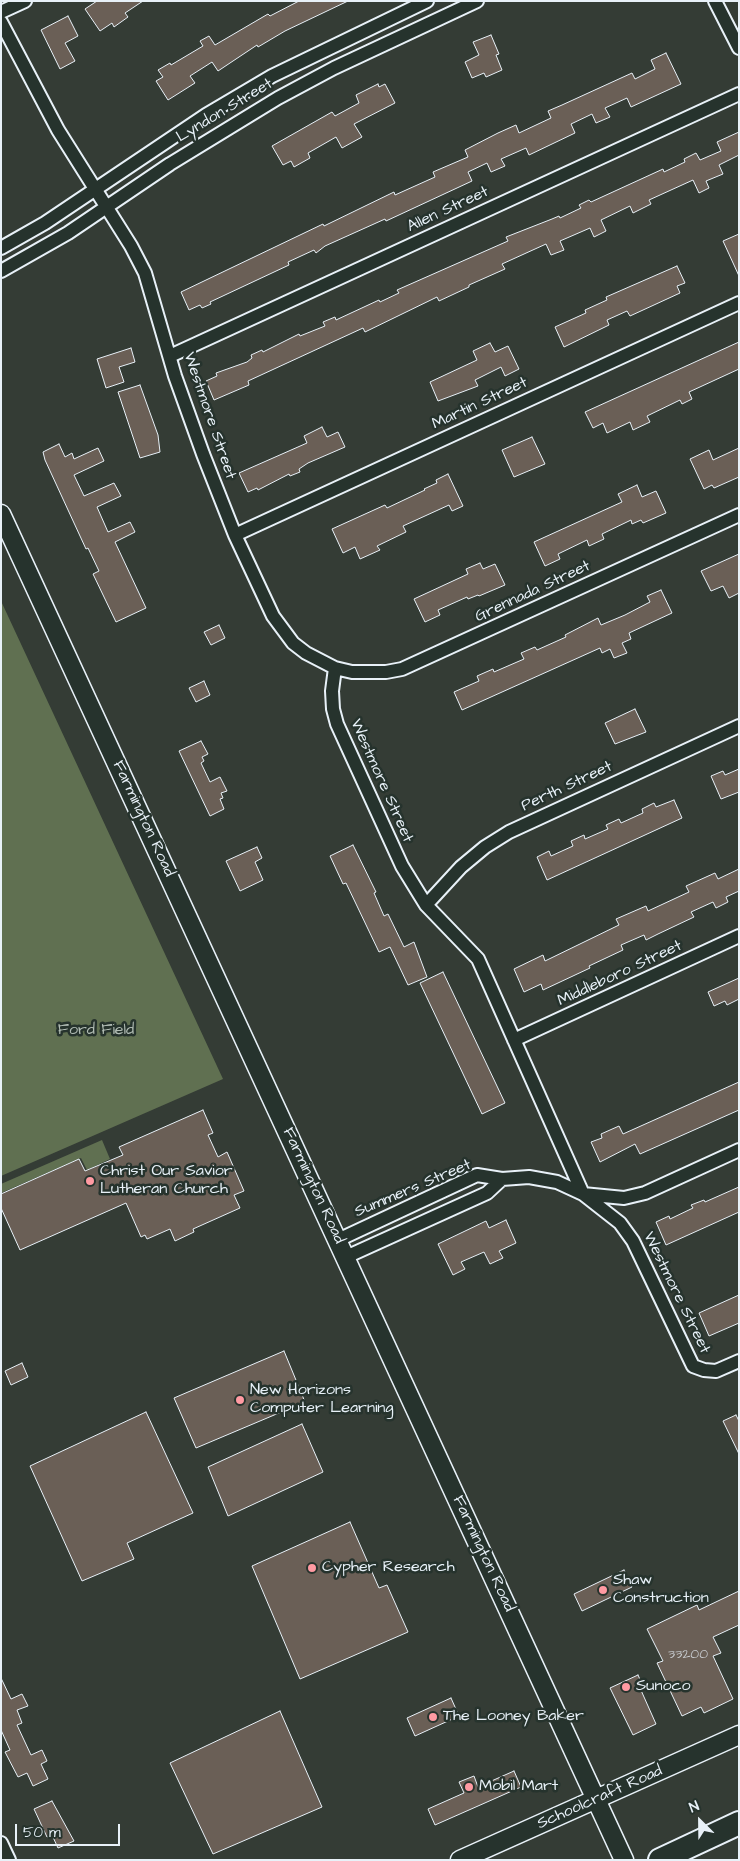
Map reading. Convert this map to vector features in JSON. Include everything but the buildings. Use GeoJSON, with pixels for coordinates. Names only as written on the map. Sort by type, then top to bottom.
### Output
{"type":"FeatureCollection","features":[{"type":"Feature","properties":{"kind":"highway"},"geometry":{"type":"LineString","coordinates":[[660,1860],[739,1823]]}},
{"type":"Feature","properties":{"kind":"main road","name":"Farmington Road"},"geometry":{"type":"LineString","coordinates":[[1,514],[624,1860]]}},
{"type":"Feature","properties":{"kind":"main road","name":"Schoolcraft Road"},"geometry":{"type":"LineString","coordinates":[[460,1860],[739,1735]]}},
{"type":"Feature","properties":{"kind":"street"},"geometry":{"type":"LineString","coordinates":[[1,12],[25,1]]}},
{"type":"Feature","properties":{"kind":"street","name":"Lyndon Street"},"geometry":{"type":"LineString","coordinates":[[1,248],[95,190],[167,140],[264,81],[327,48],[427,1]]}},
{"type":"Feature","properties":{"kind":"street","name":"Lyndon Street"},"geometry":{"type":"LineString","coordinates":[[1,272],[106,208],[178,159],[278,98],[334,68],[477,1]]}},
{"type":"Feature","properties":{"kind":"street"},"geometry":{"type":"LineString","coordinates":[[715,1],[739,48]]}},
{"type":"Feature","properties":{"kind":"street","name":"Westmore Street"},"geometry":{"type":"LineString","coordinates":[[1,22],[39,97],[145,273],[170,356],[203,454],[235,535],[273,616],[281,629],[306,653],[335,668],[333,709],[344,742],[402,866],[426,905],[478,960],[583,1194],[620,1223],[633,1241],[688,1359],[693,1366],[704,1370],[716,1371],[739,1361]]}},
{"type":"Feature","properties":{"kind":"street","name":"Allen Street"},"geometry":{"type":"LineString","coordinates":[[170,356],[739,94]]}},
{"type":"Feature","properties":{"kind":"street","name":"Martin Street"},"geometry":{"type":"LineString","coordinates":[[235,535],[739,303]]}},
{"type":"Feature","properties":{"kind":"street","name":"Grennada Street"},"geometry":{"type":"LineString","coordinates":[[335,668],[370,673],[402,669],[739,515]]}},
{"type":"Feature","properties":{"kind":"street","name":"Perth Street"},"geometry":{"type":"LineString","coordinates":[[426,905],[461,867],[485,846],[509,832],[739,726]]}},
{"type":"Feature","properties":{"kind":"street","name":"Middleboro Street"},"geometry":{"type":"LineString","coordinates":[[514,1040],[739,936]]}},
{"type":"Feature","properties":{"kind":"street","name":"Summers Street"},"geometry":{"type":"LineString","coordinates":[[338,1240],[477,1175],[502,1179],[529,1177],[558,1182],[583,1194],[624,1198],[645,1193],[739,1150]]}},
{"type":"Feature","properties":{"kind":"street","name":"Summers Street"},"geometry":{"type":"LineString","coordinates":[[346,1257],[487,1193],[502,1179]]}},
{"type":"Feature","properties":{"kind":"street"},"geometry":{"type":"LineString","coordinates":[[1,1843],[9,1860]]}},
{"type":"Feature","properties":{"kind":"green space","name":"Ford Field"},"geometry":{"type":"Polygon","coordinates":[[[1,601],[223,1079],[1,1176],[1,601]]]}},
{"type":"Feature","properties":{"kind":"green space"},"geometry":{"type":"Polygon","coordinates":[[[102,1140],[110,1159],[87,1170],[81,1158],[1,1193],[1,1184],[102,1140]]]}},
{"type":"Feature","properties":{"kind":"place","name":"Christ Our Savior Lutheran Church"},"geometry":{"type":"Point","coordinates":[90,1181]}},
{"type":"Feature","properties":{"kind":"place","name":"New Horizons Computer Learning"},"geometry":{"type":"Point","coordinates":[240,1400]}},
{"type":"Feature","properties":{"kind":"place","name":"Cypher Research"},"geometry":{"type":"Point","coordinates":[312,1568]}},
{"type":"Feature","properties":{"kind":"place","name":"Shaw Construction"},"geometry":{"type":"Point","coordinates":[603,1590]}},
{"type":"Feature","properties":{"kind":"place","name":"Sunoco"},"geometry":{"type":"Point","coordinates":[626,1687]}},
{"type":"Feature","properties":{"kind":"place","name":"The Looney Baker"},"geometry":{"type":"Point","coordinates":[433,1717]}},
{"type":"Feature","properties":{"kind":"place","name":"Mobil Mart"},"geometry":{"type":"Point","coordinates":[469,1787]}}]}
